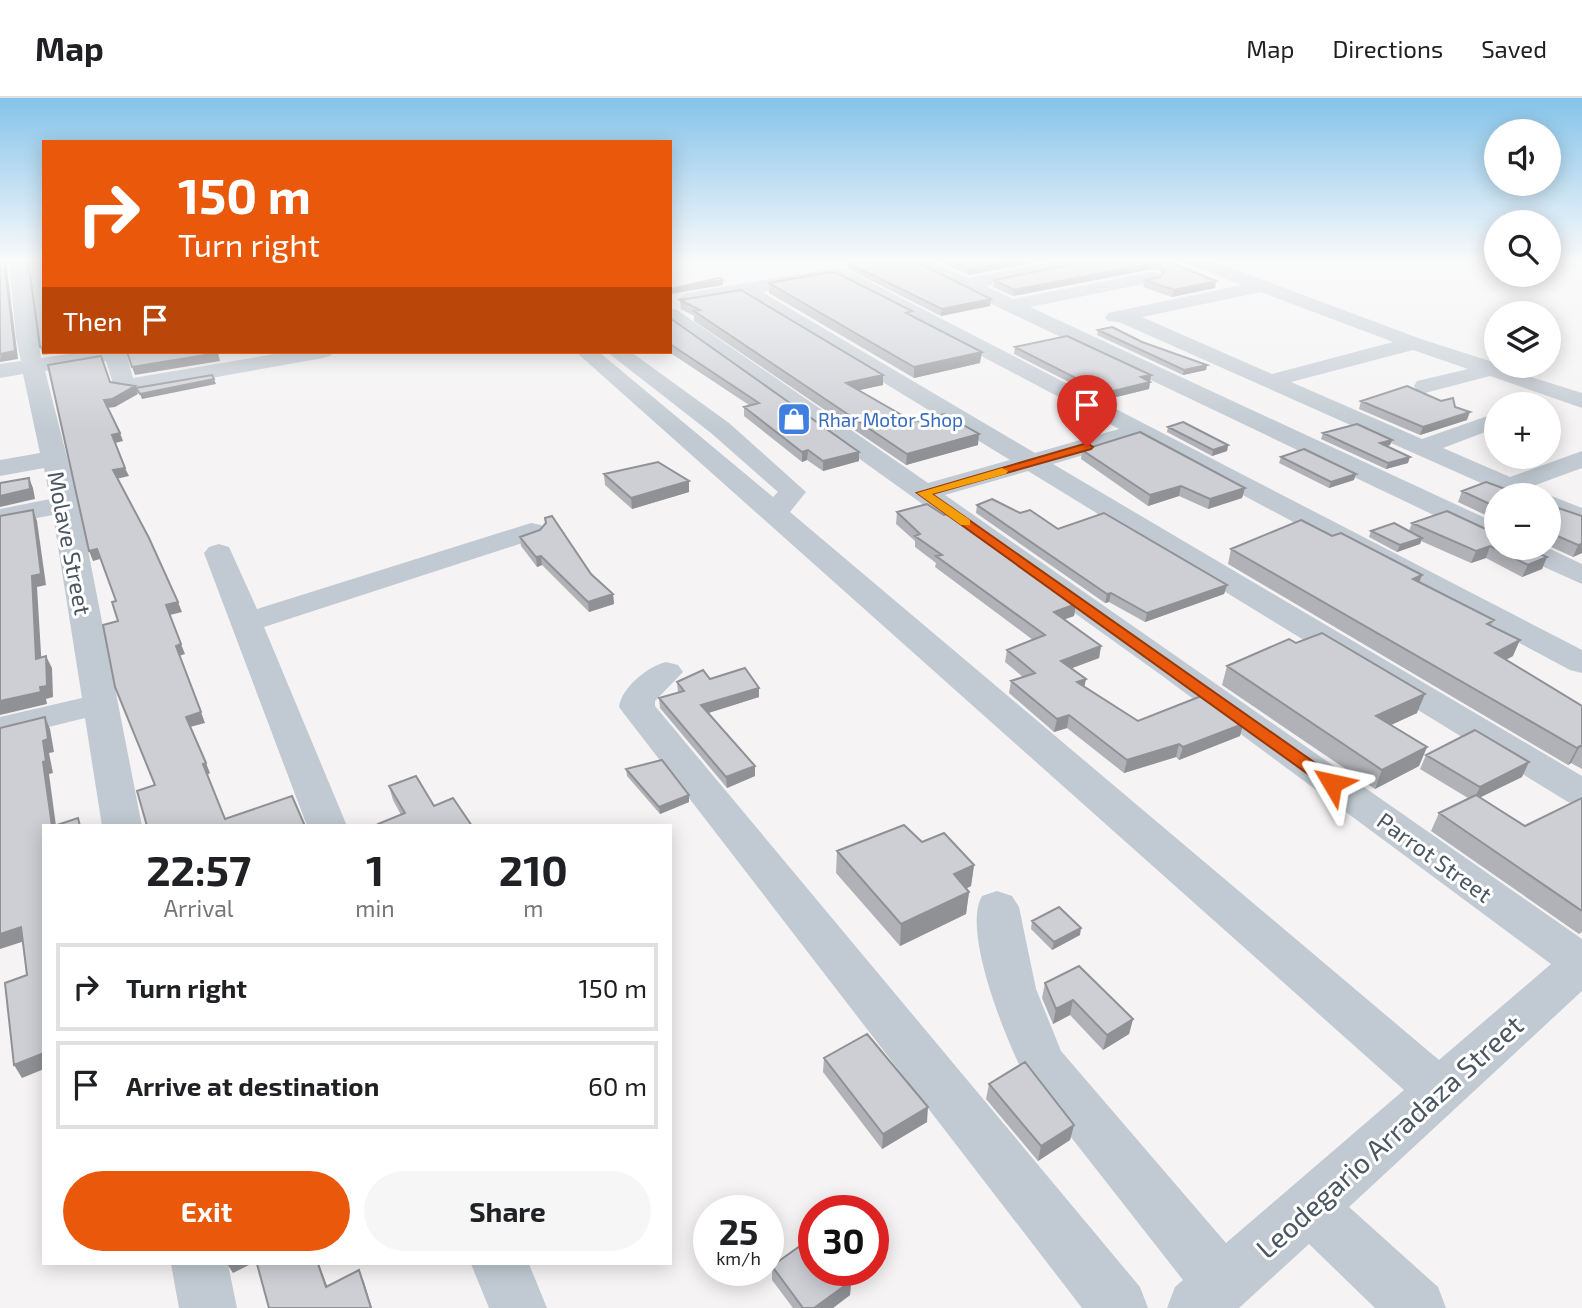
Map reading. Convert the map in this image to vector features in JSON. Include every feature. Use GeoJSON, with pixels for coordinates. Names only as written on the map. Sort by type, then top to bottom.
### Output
{"type":"FeatureCollection","features":[{"type":"Feature","properties":{"kind":"street","name":"Molave Street"},"geometry":{"type":"LineString","coordinates":[[16,316],[33,366],[65,504],[122,824]]}},
{"type":"Feature","properties":{"kind":"street","name":"Parrot Street"},"geometry":{"type":"LineString","coordinates":[[673,316],[1173,668],[1582,964]]}},
{"type":"Feature","properties":{"kind":"street"},"geometry":{"type":"LineString","coordinates":[[790,316],[1582,793]]}},
{"type":"Feature","properties":{"kind":"street"},"geometry":{"type":"LineString","coordinates":[[922,316],[1582,663]]}},
{"type":"Feature","properties":{"kind":"street"},"geometry":{"type":"LineString","coordinates":[[1032,316],[1484,528]]}},
{"type":"Feature","properties":{"kind":"street"},"geometry":{"type":"LineString","coordinates":[[1059,330],[1120,316]]}},
{"type":"Feature","properties":{"kind":"street"},"geometry":{"type":"LineString","coordinates":[[1123,316],[1501,483]]}},
{"type":"Feature","properties":{"kind":"street"},"geometry":{"type":"LineString","coordinates":[[1344,316],[1484,366]]}},
{"type":"Feature","properties":{"kind":"street"},"geometry":{"type":"LineString","coordinates":[[1270,381],[1414,343]]}},
{"type":"Feature","properties":{"kind":"street"},"geometry":{"type":"LineString","coordinates":[[0,371],[109,354]]}},
{"type":"Feature","properties":{"kind":"street"},"geometry":{"type":"LineString","coordinates":[[115,354],[122,383],[132,385],[322,357]]}},
{"type":"Feature","properties":{"kind":"street"},"geometry":{"type":"LineString","coordinates":[[589,354],[721,469],[775,511],[851,581],[1440,1091]]}},
{"type":"Feature","properties":{"kind":"street"},"geometry":{"type":"LineString","coordinates":[[621,354],[720,428],[793,492],[775,511]]}},
{"type":"Feature","properties":{"kind":"street"},"geometry":{"type":"LineString","coordinates":[[1425,386],[1484,371]]}},
{"type":"Feature","properties":{"kind":"street"},"geometry":{"type":"LineString","coordinates":[[1518,378],[1577,400]]}},
{"type":"Feature","properties":{"kind":"street"},"geometry":{"type":"LineString","coordinates":[[659,416],[720,428]]}},
{"type":"Feature","properties":{"kind":"street"},"geometry":{"type":"LineString","coordinates":[[1420,448],[1484,424]]}},
{"type":"Feature","properties":{"kind":"street"},"geometry":{"type":"LineString","coordinates":[[923,493],[1140,432]]}},
{"type":"Feature","properties":{"kind":"street"},"geometry":{"type":"LineString","coordinates":[[0,468],[54,458]]}},
{"type":"Feature","properties":{"kind":"street"},"geometry":{"type":"LineString","coordinates":[[1536,483],[1582,459]]}},
{"type":"Feature","properties":{"kind":"street"},"geometry":{"type":"LineString","coordinates":[[721,469],[770,470]]}},
{"type":"Feature","properties":{"kind":"street"},"geometry":{"type":"LineString","coordinates":[[0,517],[65,504]]}},
{"type":"Feature","properties":{"kind":"street"},"geometry":{"type":"LineString","coordinates":[[1561,508],[1582,518]]}},
{"type":"Feature","properties":{"kind":"street"},"geometry":{"type":"LineString","coordinates":[[246,622],[531,531]]}},
{"type":"Feature","properties":{"kind":"street"},"geometry":{"type":"LineString","coordinates":[[219,553],[326,824]]}},
{"type":"Feature","properties":{"kind":"street"},"geometry":{"type":"LineString","coordinates":[[1550,560],[1582,575]]}},
{"type":"Feature","properties":{"kind":"street"},"geometry":{"type":"LineString","coordinates":[[666,672],[638,698],[637,707],[1119,1308]]}},
{"type":"Feature","properties":{"kind":"street"},"geometry":{"type":"LineString","coordinates":[[0,728],[100,704]]}},
{"type":"Feature","properties":{"kind":"street"},"geometry":{"type":"LineString","coordinates":[[997,907],[1008,976],[1024,1028],[1044,1066],[1210,1296]]}},
{"type":"Feature","properties":{"kind":"street","name":"Leodegario Arradaza Street"},"geometry":{"type":"LineString","coordinates":[[1210,1296],[1582,964]]}},
{"type":"Feature","properties":{"kind":"street"},"geometry":{"type":"LineString","coordinates":[[1309,1208],[1417,1308]]}},
{"type":"Feature","properties":{"kind":"street"},"geometry":{"type":"LineString","coordinates":[[200,1265],[208,1308]]}},
{"type":"Feature","properties":{"kind":"street"},"geometry":{"type":"LineString","coordinates":[[500,1265],[518,1308]]}},
{"type":"Feature","properties":{"kind":"building"},"geometry":{"type":"Polygon","coordinates":[[[0,316],[11,316],[15,351],[0,354],[0,316]]]}},
{"type":"Feature","properties":{"kind":"building"},"geometry":{"type":"Polygon","coordinates":[[[36,316],[42,316],[40,347],[36,316]]]}},
{"type":"Feature","properties":{"kind":"building"},"geometry":{"type":"Polygon","coordinates":[[[702,316],[785,316],[883,375],[846,383],[914,422],[944,414],[979,434],[907,454],[702,316]]]}},
{"type":"Feature","properties":{"kind":"building"},"geometry":{"type":"Polygon","coordinates":[[[827,316],[913,316],[982,352],[914,367],[827,316]]]}},
{"type":"Feature","properties":{"kind":"building"},"geometry":{"type":"Polygon","coordinates":[[[672,319],[859,452],[823,461],[808,450],[802,452],[744,407],[759,403],[672,345],[672,319]]]}},
{"type":"Feature","properties":{"kind":"building"},"geometry":{"type":"Polygon","coordinates":[[[1112,327],[1142,342],[1207,365],[1184,370],[1098,330],[1112,327]]]}},
{"type":"Feature","properties":{"kind":"building"},"geometry":{"type":"Polygon","coordinates":[[[1067,336],[1151,375],[1141,377],[1150,382],[1105,393],[1015,347],[1067,336]]]}},
{"type":"Feature","properties":{"kind":"building"},"geometry":{"type":"Polygon","coordinates":[[[128,354],[212,354],[132,367],[128,354]]]}},
{"type":"Feature","properties":{"kind":"building"},"geometry":{"type":"Polygon","coordinates":[[[101,356],[110,382],[135,386],[112,399],[104,400],[120,433],[112,435],[125,468],[113,470],[149,538],[178,602],[166,605],[181,644],[176,646],[201,712],[186,717],[206,763],[203,764],[225,819],[292,796],[304,824],[146,824],[137,791],[155,785],[115,687],[103,625],[118,621],[112,602],[116,601],[97,549],[89,551],[48,365],[101,356]]]}},
{"type":"Feature","properties":{"kind":"building"},"geometry":{"type":"Polygon","coordinates":[[[212,375],[214,379],[140,394],[136,388],[212,375]]]}},
{"type":"Feature","properties":{"kind":"building"},"geometry":{"type":"Polygon","coordinates":[[[1407,386],[1441,401],[1453,398],[1455,407],[1470,412],[1423,427],[1361,401],[1407,386]]]}},
{"type":"Feature","properties":{"kind":"building"},"geometry":{"type":"Polygon","coordinates":[[[1183,422],[1228,445],[1213,450],[1168,427],[1183,422]]]}},
{"type":"Feature","properties":{"kind":"building"},"geometry":{"type":"Polygon","coordinates":[[[1357,424],[1392,440],[1380,443],[1410,457],[1388,463],[1323,433],[1357,424]]]}},
{"type":"Feature","properties":{"kind":"building"},"geometry":{"type":"Polygon","coordinates":[[[1140,432],[1245,488],[1210,499],[1181,486],[1150,495],[1082,450],[1140,432]]]}},
{"type":"Feature","properties":{"kind":"building"},"geometry":{"type":"Polygon","coordinates":[[[1304,449],[1356,474],[1331,482],[1281,457],[1304,449]]]}},
{"type":"Feature","properties":{"kind":"building"},"geometry":{"type":"Polygon","coordinates":[[[658,462],[689,481],[631,498],[604,474],[658,462]]]}},
{"type":"Feature","properties":{"kind":"building"},"geometry":{"type":"Polygon","coordinates":[[[29,478],[30,489],[0,496],[0,483],[29,478]]]}},
{"type":"Feature","properties":{"kind":"building"},"geometry":{"type":"Polygon","coordinates":[[[1486,482],[1489,483],[1484,483],[1484,501],[1462,491],[1486,482]]]}},
{"type":"Feature","properties":{"kind":"building"},"geometry":{"type":"Polygon","coordinates":[[[992,499],[1020,513],[1030,510],[1058,529],[1104,513],[1227,585],[1147,613],[1111,593],[1107,594],[977,505],[992,499]]]}},
{"type":"Feature","properties":{"kind":"building"},"geometry":{"type":"Polygon","coordinates":[[[927,504],[944,515],[948,514],[1076,604],[1054,612],[1101,646],[1061,661],[1086,679],[1077,682],[1138,721],[1204,695],[1243,724],[1183,747],[1179,744],[1127,760],[1069,715],[1057,719],[1011,681],[1035,673],[1007,650],[1045,635],[936,556],[942,555],[915,536],[920,534],[897,512],[927,504]]]}},
{"type":"Feature","properties":{"kind":"building"},"geometry":{"type":"Polygon","coordinates":[[[1561,509],[1582,516],[1582,544],[1578,545],[1561,538],[1561,509]]]}},
{"type":"Feature","properties":{"kind":"building"},"geometry":{"type":"Polygon","coordinates":[[[33,510],[41,574],[32,576],[36,659],[46,656],[47,686],[40,687],[41,692],[0,701],[0,516],[33,510]]]}},
{"type":"Feature","properties":{"kind":"building"},"geometry":{"type":"Polygon","coordinates":[[[1447,511],[1484,528],[1484,548],[1476,551],[1412,523],[1447,511]]]}},
{"type":"Feature","properties":{"kind":"building"},"geometry":{"type":"Polygon","coordinates":[[[552,516],[591,574],[613,594],[588,602],[541,556],[536,557],[520,537],[540,530],[546,523],[545,518],[552,516]]]}},
{"type":"Feature","properties":{"kind":"building"},"geometry":{"type":"Polygon","coordinates":[[[1301,520],[1332,536],[1341,533],[1422,575],[1413,579],[1494,620],[1487,624],[1520,640],[1495,653],[1582,706],[1582,747],[1577,748],[1231,549],[1301,520]]]}},
{"type":"Feature","properties":{"kind":"building"},"geometry":{"type":"Polygon","coordinates":[[[1394,523],[1422,538],[1400,545],[1371,531],[1394,523]]]}},
{"type":"Feature","properties":{"kind":"building"},"geometry":{"type":"Polygon","coordinates":[[[1518,560],[1540,560],[1528,565],[1518,560]]]}},
{"type":"Feature","properties":{"kind":"building"},"geometry":{"type":"Polygon","coordinates":[[[1322,633],[1425,694],[1376,716],[1427,747],[1382,770],[1227,666],[1289,639],[1296,643],[1322,633]]]}},
{"type":"Feature","properties":{"kind":"building"},"geometry":{"type":"Polygon","coordinates":[[[745,668],[759,688],[701,705],[755,766],[726,777],[659,698],[684,691],[677,682],[703,670],[710,679],[745,668]]]}},
{"type":"Feature","properties":{"kind":"building"},"geometry":{"type":"Polygon","coordinates":[[[45,717],[48,739],[43,741],[46,761],[43,762],[52,824],[42,824],[42,1054],[14,1065],[5,983],[27,975],[21,927],[0,934],[0,728],[45,717]]]}},
{"type":"Feature","properties":{"kind":"building"},"geometry":{"type":"Polygon","coordinates":[[[1475,730],[1529,762],[1480,787],[1426,755],[1475,730]]]}},
{"type":"Feature","properties":{"kind":"building"},"geometry":{"type":"Polygon","coordinates":[[[662,760],[689,795],[659,807],[626,769],[662,760]]]}},
{"type":"Feature","properties":{"kind":"building"},"geometry":{"type":"Polygon","coordinates":[[[416,776],[434,806],[453,798],[471,824],[378,824],[405,813],[389,786],[416,776]]]}},
{"type":"Feature","properties":{"kind":"building"},"geometry":{"type":"Polygon","coordinates":[[[1476,795],[1525,826],[1582,798],[1582,911],[1439,813],[1476,795]]]}},
{"type":"Feature","properties":{"kind":"building"},"geometry":{"type":"Polygon","coordinates":[[[78,818],[80,824],[60,824],[78,818]]]}},
{"type":"Feature","properties":{"kind":"building"},"geometry":{"type":"Polygon","coordinates":[[[904,825],[922,842],[944,833],[974,865],[954,874],[969,892],[901,924],[837,851],[904,825]]]}},
{"type":"Feature","properties":{"kind":"building"},"geometry":{"type":"Polygon","coordinates":[[[1059,907],[1081,928],[1054,942],[1032,921],[1059,907]]]}},
{"type":"Feature","properties":{"kind":"building"},"geometry":{"type":"Polygon","coordinates":[[[1079,966],[1133,1019],[1107,1035],[1073,1000],[1056,1009],[1045,983],[1079,966]]]}},
{"type":"Feature","properties":{"kind":"building"},"geometry":{"type":"Polygon","coordinates":[[[867,1034],[928,1107],[883,1134],[824,1058],[867,1034]]]}},
{"type":"Feature","properties":{"kind":"building"},"geometry":{"type":"Polygon","coordinates":[[[1025,1062],[1074,1125],[1041,1146],[989,1084],[1025,1062]]]}},
{"type":"Feature","properties":{"kind":"building"},"geometry":{"type":"Polygon","coordinates":[[[798,1247],[798,1286],[844,1286],[814,1308],[803,1308],[784,1282],[784,1257],[798,1247]]]}},
{"type":"Feature","properties":{"kind":"building"},"geometry":{"type":"Polygon","coordinates":[[[257,1265],[318,1265],[326,1287],[359,1270],[371,1308],[269,1308],[257,1265]]]}},
{"type":"Feature","properties":{"kind":"slow traffic"},"geometry":{"type":"LineString","coordinates":[[965,523],[923,493],[1002,471]]}},
{"type":"Feature","properties":{"kind":"place","name":"Rhar Motor Shop"},"geometry":{"type":"Point","coordinates":[794,419]}},
{"type":"Feature","properties":{"kind":"route"},"geometry":{"type":"LineString","coordinates":[[1087,447],[923,493],[1332,783]]}}]}
